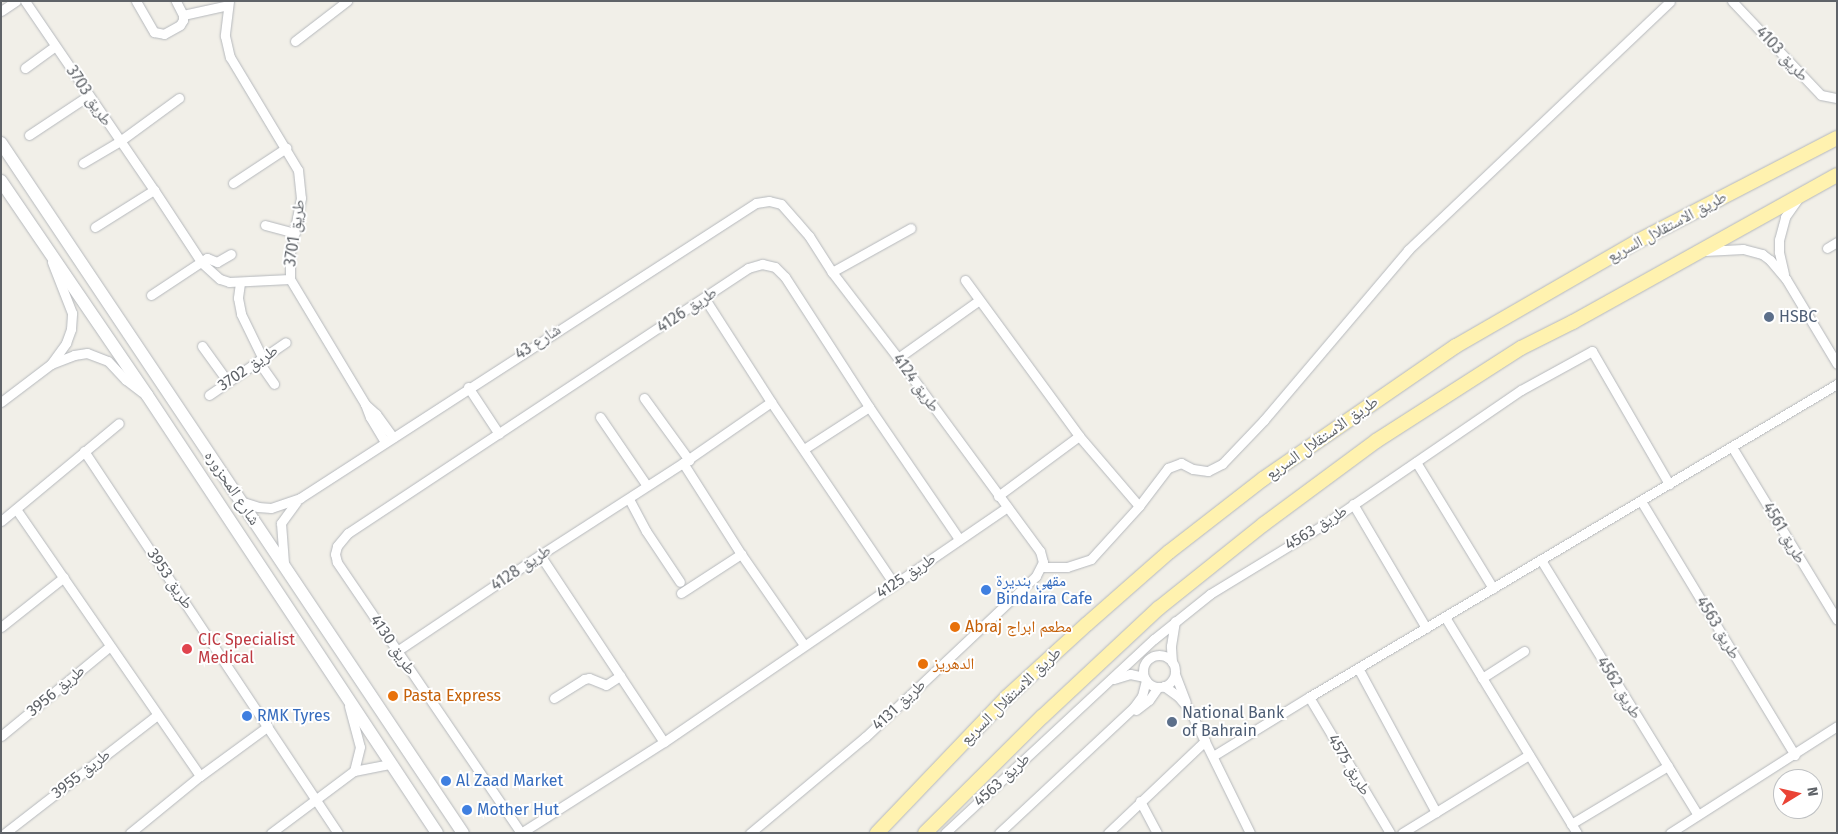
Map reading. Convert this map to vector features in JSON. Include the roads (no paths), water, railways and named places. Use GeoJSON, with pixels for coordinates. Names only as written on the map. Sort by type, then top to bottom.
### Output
{"type":"FeatureCollection","features":[{"type":"Feature","properties":{"kind":"main road","name":"طريق الاستقلال السريع"},"geometry":{"type":"LineString","coordinates":[[877,833],[1007,697],[1072,637],[1169,552],[1263,479],[1456,346],[1638,241],[1837,138]]}},
{"type":"Feature","properties":{"kind":"main road","name":"شارع المحزوره"},"geometry":{"type":"LineString","coordinates":[[1,143],[463,833]]}},
{"type":"Feature","properties":{"kind":"main road","name":"طريق الاستقلال السريع"},"geometry":{"type":"LineString","coordinates":[[925,833],[1037,722],[1152,614],[1264,524],[1376,441],[1521,348],[1573,322],[1837,175]]}},
{"type":"Feature","properties":{"kind":"main road","name":"شارع المحزوره"},"geometry":{"type":"LineString","coordinates":[[1,181],[147,395],[436,833]]}},
{"type":"Feature","properties":{"kind":"street"},"geometry":{"type":"LineString","coordinates":[[1,11],[16,1]]}},
{"type":"Feature","properties":{"kind":"street","name":"طريق 3703"},"geometry":{"type":"LineString","coordinates":[[24,1],[202,263],[220,279],[240,283],[290,280]]}},
{"type":"Feature","properties":{"kind":"street"},"geometry":{"type":"LineString","coordinates":[[136,1],[151,28],[158,34],[164,34],[180,24],[183,15],[176,1]]}},
{"type":"Feature","properties":{"kind":"street"},"geometry":{"type":"LineString","coordinates":[[295,41],[347,1]]}},
{"type":"Feature","properties":{"kind":"street"},"geometry":{"type":"LineString","coordinates":[[1079,436],[998,496],[1040,551],[1042,567],[1067,567],[1091,559],[1139,506],[1168,468],[1181,463],[1193,469],[1208,471],[1222,464],[1264,420],[1408,250],[1670,1]]}},
{"type":"Feature","properties":{"kind":"street","name":"طريق 4103"},"geometry":{"type":"LineString","coordinates":[[1732,1],[1821,95],[1837,98]]}},
{"type":"Feature","properties":{"kind":"street"},"geometry":{"type":"LineString","coordinates":[[183,15],[228,3]]}},
{"type":"Feature","properties":{"kind":"street","name":"طريق 3701"},"geometry":{"type":"LineString","coordinates":[[228,3],[225,36],[230,57],[294,160],[300,181],[301,198],[290,253],[290,280],[365,404],[370,417],[389,439]]}},
{"type":"Feature","properties":{"kind":"street"},"geometry":{"type":"LineString","coordinates":[[25,68],[55,46]]}},
{"type":"Feature","properties":{"kind":"street"},"geometry":{"type":"LineString","coordinates":[[29,135],[88,96]]}},
{"type":"Feature","properties":{"kind":"street"},"geometry":{"type":"LineString","coordinates":[[83,163],[120,141],[179,98]]}},
{"type":"Feature","properties":{"kind":"street"},"geometry":{"type":"LineString","coordinates":[[233,183],[286,148]]}},
{"type":"Feature","properties":{"kind":"street"},"geometry":{"type":"LineString","coordinates":[[95,227],[154,190]]}},
{"type":"Feature","properties":{"kind":"street"},"geometry":{"type":"LineString","coordinates":[[1786,279],[1779,252],[1779,240],[1786,217],[1798,196]]}},
{"type":"Feature","properties":{"kind":"street","name":"شارع 43"},"geometry":{"type":"LineString","coordinates":[[284,565],[281,523],[300,498],[468,387],[756,203],[769,201],[781,204]]}},
{"type":"Feature","properties":{"kind":"street","name":"طريق 4124"},"geometry":{"type":"LineString","coordinates":[[781,204],[809,236],[832,272],[898,358],[998,496]]}},
{"type":"Feature","properties":{"kind":"street"},"geometry":{"type":"LineString","coordinates":[[265,225],[295,233]]}},
{"type":"Feature","properties":{"kind":"street"},"geometry":{"type":"LineString","coordinates":[[832,272],[911,228]]}},
{"type":"Feature","properties":{"kind":"street"},"geometry":{"type":"LineString","coordinates":[[1827,248],[1837,242]]}},
{"type":"Feature","properties":{"kind":"street"},"geometry":{"type":"LineString","coordinates":[[47,249],[72,314],[71,329],[66,343],[51,364]]}},
{"type":"Feature","properties":{"kind":"street"},"geometry":{"type":"LineString","coordinates":[[1700,252],[1743,250],[1762,254],[1770,260],[1786,279],[1837,364]]}},
{"type":"Feature","properties":{"kind":"street"},"geometry":{"type":"LineString","coordinates":[[150,294],[208,258],[220,261],[231,254]]}},
{"type":"Feature","properties":{"kind":"street","name":"طريق 4126"},"geometry":{"type":"LineString","coordinates":[[335,554],[342,538],[348,533],[755,265],[769,264],[785,277],[869,407],[959,539]]}},
{"type":"Feature","properties":{"kind":"street"},"geometry":{"type":"LineString","coordinates":[[965,280],[978,301],[1079,436],[1139,506]]}},
{"type":"Feature","properties":{"kind":"street"},"geometry":{"type":"LineString","coordinates":[[240,283],[238,298],[241,314],[260,359],[274,384]]}},
{"type":"Feature","properties":{"kind":"street"},"geometry":{"type":"LineString","coordinates":[[705,298],[771,402],[894,584]]}},
{"type":"Feature","properties":{"kind":"street"},"geometry":{"type":"LineString","coordinates":[[898,358],[978,301]]}},
{"type":"Feature","properties":{"kind":"street","name":"طريق 3702"},"geometry":{"type":"LineString","coordinates":[[209,395],[286,342]]}},
{"type":"Feature","properties":{"kind":"street"},"geometry":{"type":"LineString","coordinates":[[202,346],[228,382]]}},
{"type":"Feature","properties":{"kind":"street","name":"طريق 4563"},"geometry":{"type":"LineString","coordinates":[[945,833],[1175,621],[1237,576],[1353,504],[1521,390],[1592,351],[1668,484]]}},
{"type":"Feature","properties":{"kind":"street"},"geometry":{"type":"LineString","coordinates":[[3,399],[51,364],[74,355],[87,353],[97,355],[108,361],[126,380],[147,395]]}},
{"type":"Feature","properties":{"kind":"street"},"geometry":{"type":"LineString","coordinates":[[1213,756],[1309,696],[1837,384]]}},
{"type":"Feature","properties":{"kind":"street"},"geometry":{"type":"LineString","coordinates":[[468,387],[499,434]]}},
{"type":"Feature","properties":{"kind":"street"},"geometry":{"type":"LineString","coordinates":[[644,398],[686,461],[741,554],[804,645]]}},
{"type":"Feature","properties":{"kind":"street","name":"طريق 4128"},"geometry":{"type":"LineString","coordinates":[[397,651],[540,555],[686,461],[771,402]]}},
{"type":"Feature","properties":{"kind":"street"},"geometry":{"type":"LineString","coordinates":[[804,449],[869,407]]}},
{"type":"Feature","properties":{"kind":"street"},"geometry":{"type":"LineString","coordinates":[[600,417],[647,486]]}},
{"type":"Feature","properties":{"kind":"street"},"geometry":{"type":"LineString","coordinates":[[1,521],[119,423]]}},
{"type":"Feature","properties":{"kind":"street","name":"طريق 4561"},"geometry":{"type":"LineString","coordinates":[[1732,447],[1837,620]]}},
{"type":"Feature","properties":{"kind":"street","name":"طريق 3953"},"geometry":{"type":"LineString","coordinates":[[84,451],[338,833]]}},
{"type":"Feature","properties":{"kind":"street"},"geometry":{"type":"LineString","coordinates":[[1416,462],[1493,588]]}},
{"type":"Feature","properties":{"kind":"street","name":"شارع 43"},"geometry":{"type":"LineString","coordinates":[[240,501],[258,507],[271,508],[300,498]]}},
{"type":"Feature","properties":{"kind":"street"},"geometry":{"type":"LineString","coordinates":[[628,499],[646,531],[680,582]]}},
{"type":"Feature","properties":{"kind":"street","name":"طريق 4563"},"geometry":{"type":"LineString","coordinates":[[1641,501],[1794,755]]}},
{"type":"Feature","properties":{"kind":"street"},"geometry":{"type":"LineString","coordinates":[[1353,504],[1426,628]]}},
{"type":"Feature","properties":{"kind":"street","name":"طريق 4125"},"geometry":{"type":"LineString","coordinates":[[521,833],[664,742],[1008,507]]}},
{"type":"Feature","properties":{"kind":"street"},"geometry":{"type":"LineString","coordinates":[[16,509],[200,776]]}},
{"type":"Feature","properties":{"kind":"street","name":"طريق 4130"},"geometry":{"type":"LineString","coordinates":[[335,554],[344,573],[521,833]]}},
{"type":"Feature","properties":{"kind":"street"},"geometry":{"type":"LineString","coordinates":[[681,593],[741,554]]}},
{"type":"Feature","properties":{"kind":"street"},"geometry":{"type":"LineString","coordinates":[[540,555],[664,742]]}},
{"type":"Feature","properties":{"kind":"street","name":"طريق 4562"},"geometry":{"type":"LineString","coordinates":[[1541,560],[1698,816]]}},
{"type":"Feature","properties":{"kind":"street","name":"طريق 4131"},"geometry":{"type":"LineString","coordinates":[[750,833],[865,737],[1036,576],[1042,567]]}},
{"type":"Feature","properties":{"kind":"street"},"geometry":{"type":"LineString","coordinates":[[1,627],[64,577]]}},
{"type":"Feature","properties":{"kind":"street"},"geometry":{"type":"LineString","coordinates":[[1445,617],[1576,833]]}},
{"type":"Feature","properties":{"kind":"street"},"geometry":{"type":"LineString","coordinates":[[1175,621],[1171,646],[1175,674],[1189,709],[1250,833]]}},
{"type":"Feature","properties":{"kind":"street","name":"طريق 3956"},"geometry":{"type":"LineString","coordinates":[[1,736],[110,646]]}},
{"type":"Feature","properties":{"kind":"street"},"geometry":{"type":"LineString","coordinates":[[1482,678],[1524,651]]}},
{"type":"Feature","properties":{"kind":"street"},"geometry":{"type":"LineString","coordinates":[[999,833],[1139,702],[1145,679],[1145,663],[1152,657],[1165,656],[1172,662]]}},
{"type":"Feature","properties":{"kind":"street"},"geometry":{"type":"LineString","coordinates":[[1358,668],[1436,812]]}},
{"type":"Feature","properties":{"kind":"street"},"geometry":{"type":"LineString","coordinates":[[1109,681],[1130,674],[1145,679],[1178,696],[1189,709]]}},
{"type":"Feature","properties":{"kind":"street"},"geometry":{"type":"LineString","coordinates":[[1115,724],[1144,705],[1161,687],[1171,682],[1175,674]]}},
{"type":"Feature","properties":{"kind":"street"},"geometry":{"type":"LineString","coordinates":[[554,698],[584,679],[589,678],[606,685],[620,676]]}},
{"type":"Feature","properties":{"kind":"street","name":"طريق 4575"},"geometry":{"type":"LineString","coordinates":[[1309,696],[1390,833]]}},
{"type":"Feature","properties":{"kind":"street"},"geometry":{"type":"LineString","coordinates":[[346,697],[360,747],[354,771]]}},
{"type":"Feature","properties":{"kind":"street","name":"طريق 3955"},"geometry":{"type":"LineString","coordinates":[[5,833],[157,715]]}},
{"type":"Feature","properties":{"kind":"street"},"geometry":{"type":"LineString","coordinates":[[130,833],[200,776],[268,726]]}},
{"type":"Feature","properties":{"kind":"street"},"geometry":{"type":"LineString","coordinates":[[1676,831],[1837,726]]}},
{"type":"Feature","properties":{"kind":"street"},"geometry":{"type":"LineString","coordinates":[[1108,833],[1205,741]]}},
{"type":"Feature","properties":{"kind":"street"},"geometry":{"type":"LineString","coordinates":[[1402,833],[1530,755]]}},
{"type":"Feature","properties":{"kind":"street"},"geometry":{"type":"LineString","coordinates":[[271,833],[354,771],[390,764]]}},
{"type":"Feature","properties":{"kind":"street"},"geometry":{"type":"LineString","coordinates":[[1571,824],[1668,766]]}},
{"type":"Feature","properties":{"kind":"street"},"geometry":{"type":"LineString","coordinates":[[1140,801],[1157,833]]}},
{"type":"Feature","properties":{"kind":"place","name":"HSBC"},"geometry":{"type":"Point","coordinates":[1769,317]}},
{"type":"Feature","properties":{"kind":"place","name":"مقهى بنديرة Bindaira Cafe"},"geometry":{"type":"Point","coordinates":[986,590]}},
{"type":"Feature","properties":{"kind":"place","name":"Abraj مطعم ابراج"},"geometry":{"type":"Point","coordinates":[955,627]}},
{"type":"Feature","properties":{"kind":"place","name":"CIC Specialist Medical"},"geometry":{"type":"Point","coordinates":[187,649]}},
{"type":"Feature","properties":{"kind":"place","name":"الدهريز"},"geometry":{"type":"Point","coordinates":[923,664]}},
{"type":"Feature","properties":{"kind":"place","name":"Pasta Express"},"geometry":{"type":"Point","coordinates":[393,696]}},
{"type":"Feature","properties":{"kind":"place","name":"RMK Tyres"},"geometry":{"type":"Point","coordinates":[247,716]}},
{"type":"Feature","properties":{"kind":"place","name":"National Bank of Bahrain"},"geometry":{"type":"Point","coordinates":[1172,722]}},
{"type":"Feature","properties":{"kind":"place","name":"Al Zaad Market"},"geometry":{"type":"Point","coordinates":[446,781]}},
{"type":"Feature","properties":{"kind":"place","name":"Mother Hut"},"geometry":{"type":"Point","coordinates":[467,810]}}]}
